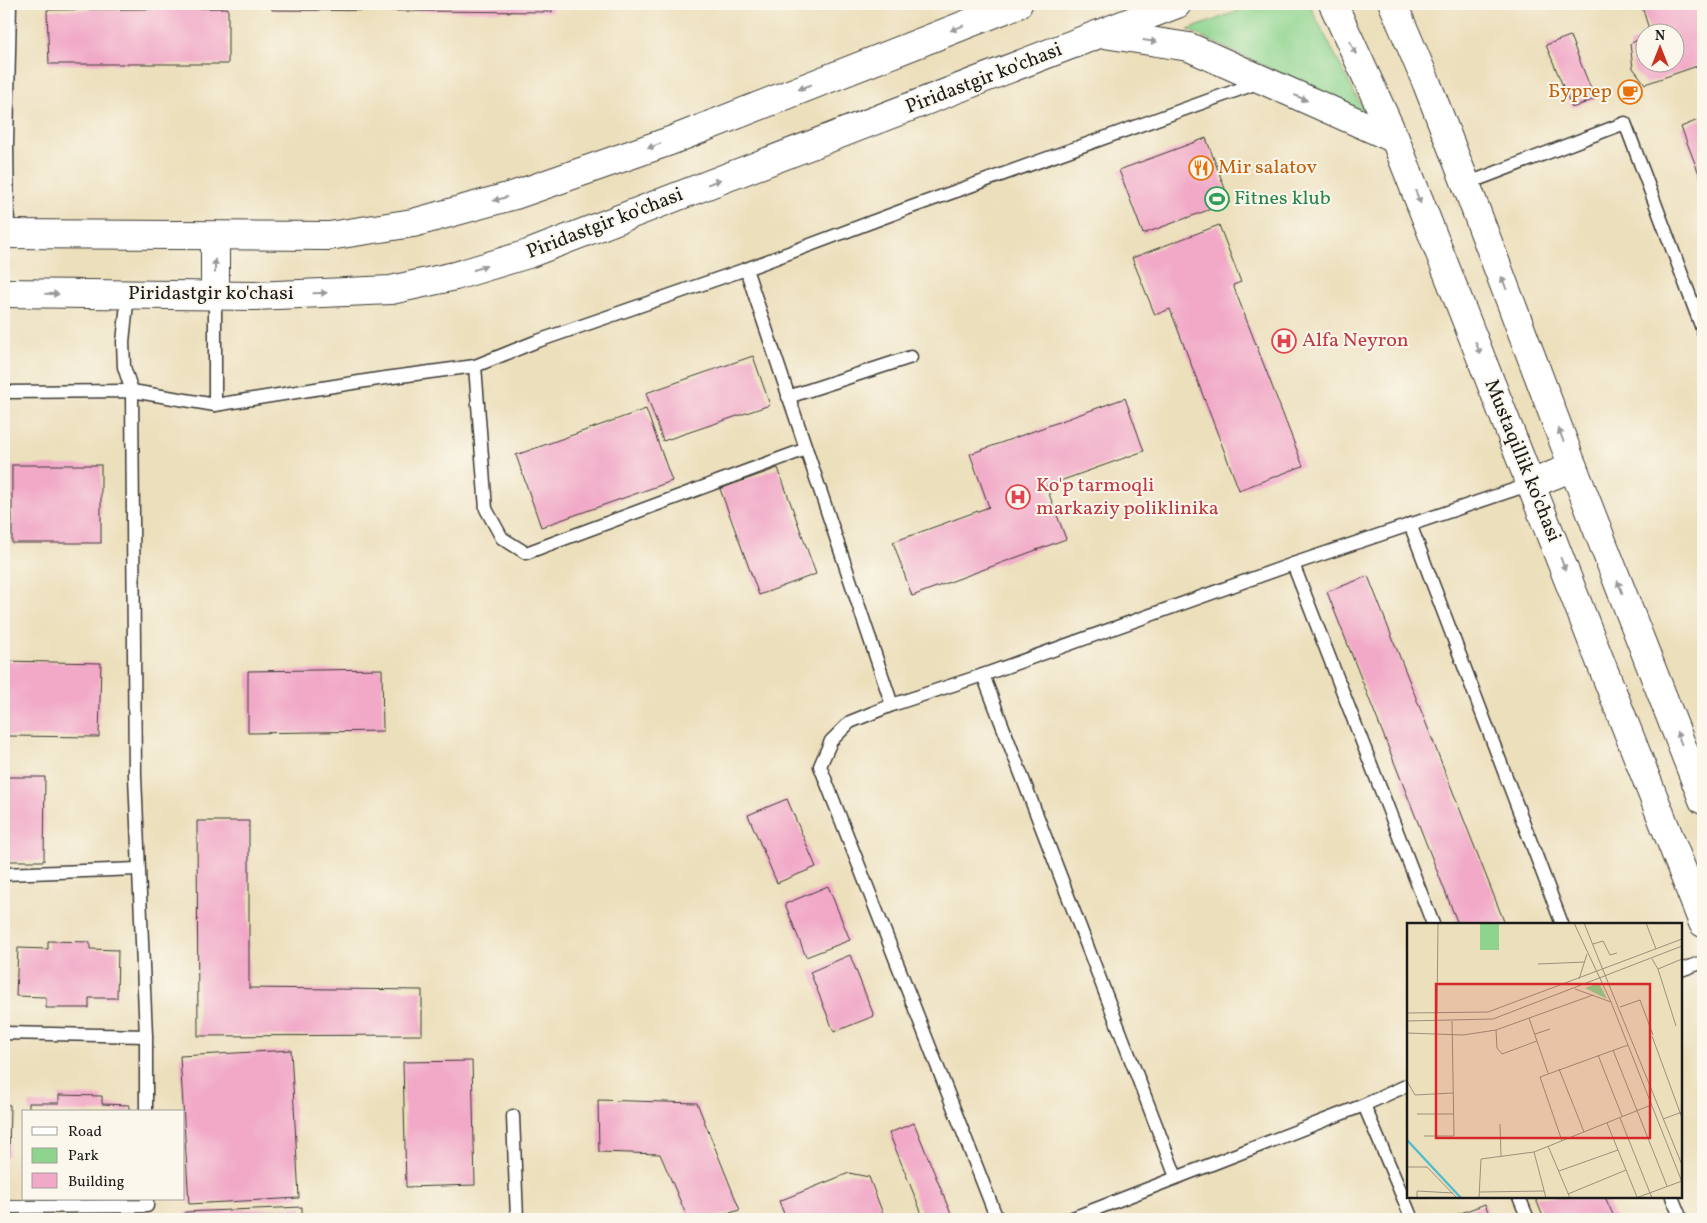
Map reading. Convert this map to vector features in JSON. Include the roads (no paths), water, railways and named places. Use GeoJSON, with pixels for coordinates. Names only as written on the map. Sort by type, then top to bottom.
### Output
{"type":"FeatureCollection","features":[{"type":"Feature","properties":{"kind":"main road"},"geometry":{"type":"LineString","coordinates":[[6,234],[215,237],[329,236],[414,223],[515,196],[670,140],[1018,4]]}},
{"type":"Feature","properties":{"kind":"main road","name":"Piridastgir ko'chasi"},"geometry":{"type":"LineString","coordinates":[[4,293],[254,296],[391,290],[464,273],[537,250],[1177,4]]}},
{"type":"Feature","properties":{"kind":"main road","name":"Mustaqillik ko'chasi"},"geometry":{"type":"LineString","coordinates":[[1333,4],[1395,139],[1703,923]]}},
{"type":"Feature","properties":{"kind":"main road"},"geometry":{"type":"LineString","coordinates":[[1393,4],[1466,184],[1573,467],[1703,800]]}},
{"type":"Feature","properties":{"kind":"main road"},"geometry":{"type":"LineString","coordinates":[[1102,34],[1189,47],[1395,139]]}},
{"type":"Feature","properties":{"kind":"main road"},"geometry":{"type":"LineString","coordinates":[[215,237],[215,296]]}},
{"type":"Feature","properties":{"kind":"main road"},"geometry":{"type":"LineString","coordinates":[[1531,484],[1573,467]]}},
{"type":"Feature","properties":{"kind":"lane"},"geometry":{"type":"LineString","coordinates":[[6,234],[10,4]]}},
{"type":"Feature","properties":{"kind":"lane"},"geometry":{"type":"LineString","coordinates":[[4,392],[132,391],[215,406],[378,379],[475,366],[535,342],[746,269],[906,209],[1263,81]]}},
{"type":"Feature","properties":{"kind":"lane"},"geometry":{"type":"LineString","coordinates":[[1466,184],[1625,122],[1703,331]]}},
{"type":"Feature","properties":{"kind":"lane"},"geometry":{"type":"LineString","coordinates":[[746,269],[892,705]]}},
{"type":"Feature","properties":{"kind":"lane"},"geometry":{"type":"LineString","coordinates":[[128,294],[123,342],[124,367],[132,391],[135,776],[146,1036],[146,1110]]}},
{"type":"Feature","properties":{"kind":"lane"},"geometry":{"type":"LineString","coordinates":[[215,296],[215,406]]}},
{"type":"Feature","properties":{"kind":"lane"},"geometry":{"type":"LineString","coordinates":[[788,397],[911,357]]}},
{"type":"Feature","properties":{"kind":"lane"},"geometry":{"type":"LineString","coordinates":[[475,366],[486,508],[502,538],[526,553],[806,449]]}},
{"type":"Feature","properties":{"kind":"lane"},"geometry":{"type":"LineString","coordinates":[[996,1219],[820,766],[832,741],[850,722],[892,705],[983,675],[1293,564],[1531,484]]}},
{"type":"Feature","properties":{"kind":"lane"},"geometry":{"type":"LineString","coordinates":[[1410,524],[1562,923]]}},
{"type":"Feature","properties":{"kind":"lane"},"geometry":{"type":"LineString","coordinates":[[1293,564],[1433,923]]}},
{"type":"Feature","properties":{"kind":"lane"},"geometry":{"type":"LineString","coordinates":[[983,675],[1176,1177]]}},
{"type":"Feature","properties":{"kind":"lane"},"geometry":{"type":"LineString","coordinates":[[4,874],[138,869]]}},
{"type":"Feature","properties":{"kind":"lane"},"geometry":{"type":"LineString","coordinates":[[1682,970],[1703,962]]}},
{"type":"Feature","properties":{"kind":"lane"},"geometry":{"type":"LineString","coordinates":[[4,1033],[146,1036]]}},
{"type":"Feature","properties":{"kind":"lane"},"geometry":{"type":"LineString","coordinates":[[1070,1219],[1407,1085]]}},
{"type":"Feature","properties":{"kind":"lane"},"geometry":{"type":"LineString","coordinates":[[1364,1104],[1412,1219]]}},
{"type":"Feature","properties":{"kind":"lane"},"geometry":{"type":"LineString","coordinates":[[512,1116],[516,1219]]}},
{"type":"Feature","properties":{"kind":"lane"},"geometry":{"type":"LineString","coordinates":[[1519,1198],[1528,1219]]}},
{"type":"Feature","properties":{"kind":"lane"},"geometry":{"type":"LineString","coordinates":[[1672,1198],[1681,1219]]}},
{"type":"Feature","properties":{"kind":"lane"},"geometry":{"type":"LineString","coordinates":[[4,1207],[147,1206],[147,1200]]}},
{"type":"Feature","properties":{"kind":"place","name":"Бургер"},"geometry":{"type":"Point","coordinates":[1630,92]}},
{"type":"Feature","properties":{"kind":"place","name":"Mir salatov"},"geometry":{"type":"Point","coordinates":[1201,168]}},
{"type":"Feature","properties":{"kind":"place","name":"Fitnes klub"},"geometry":{"type":"Point","coordinates":[1217,199]}},
{"type":"Feature","properties":{"kind":"place","name":"Alfa Neyron"},"geometry":{"type":"Point","coordinates":[1284,341]}},
{"type":"Feature","properties":{"kind":"place","name":"Ko'p tarmoqli markaziy poliklinika"},"geometry":{"type":"Point","coordinates":[1018,497]}}]}
